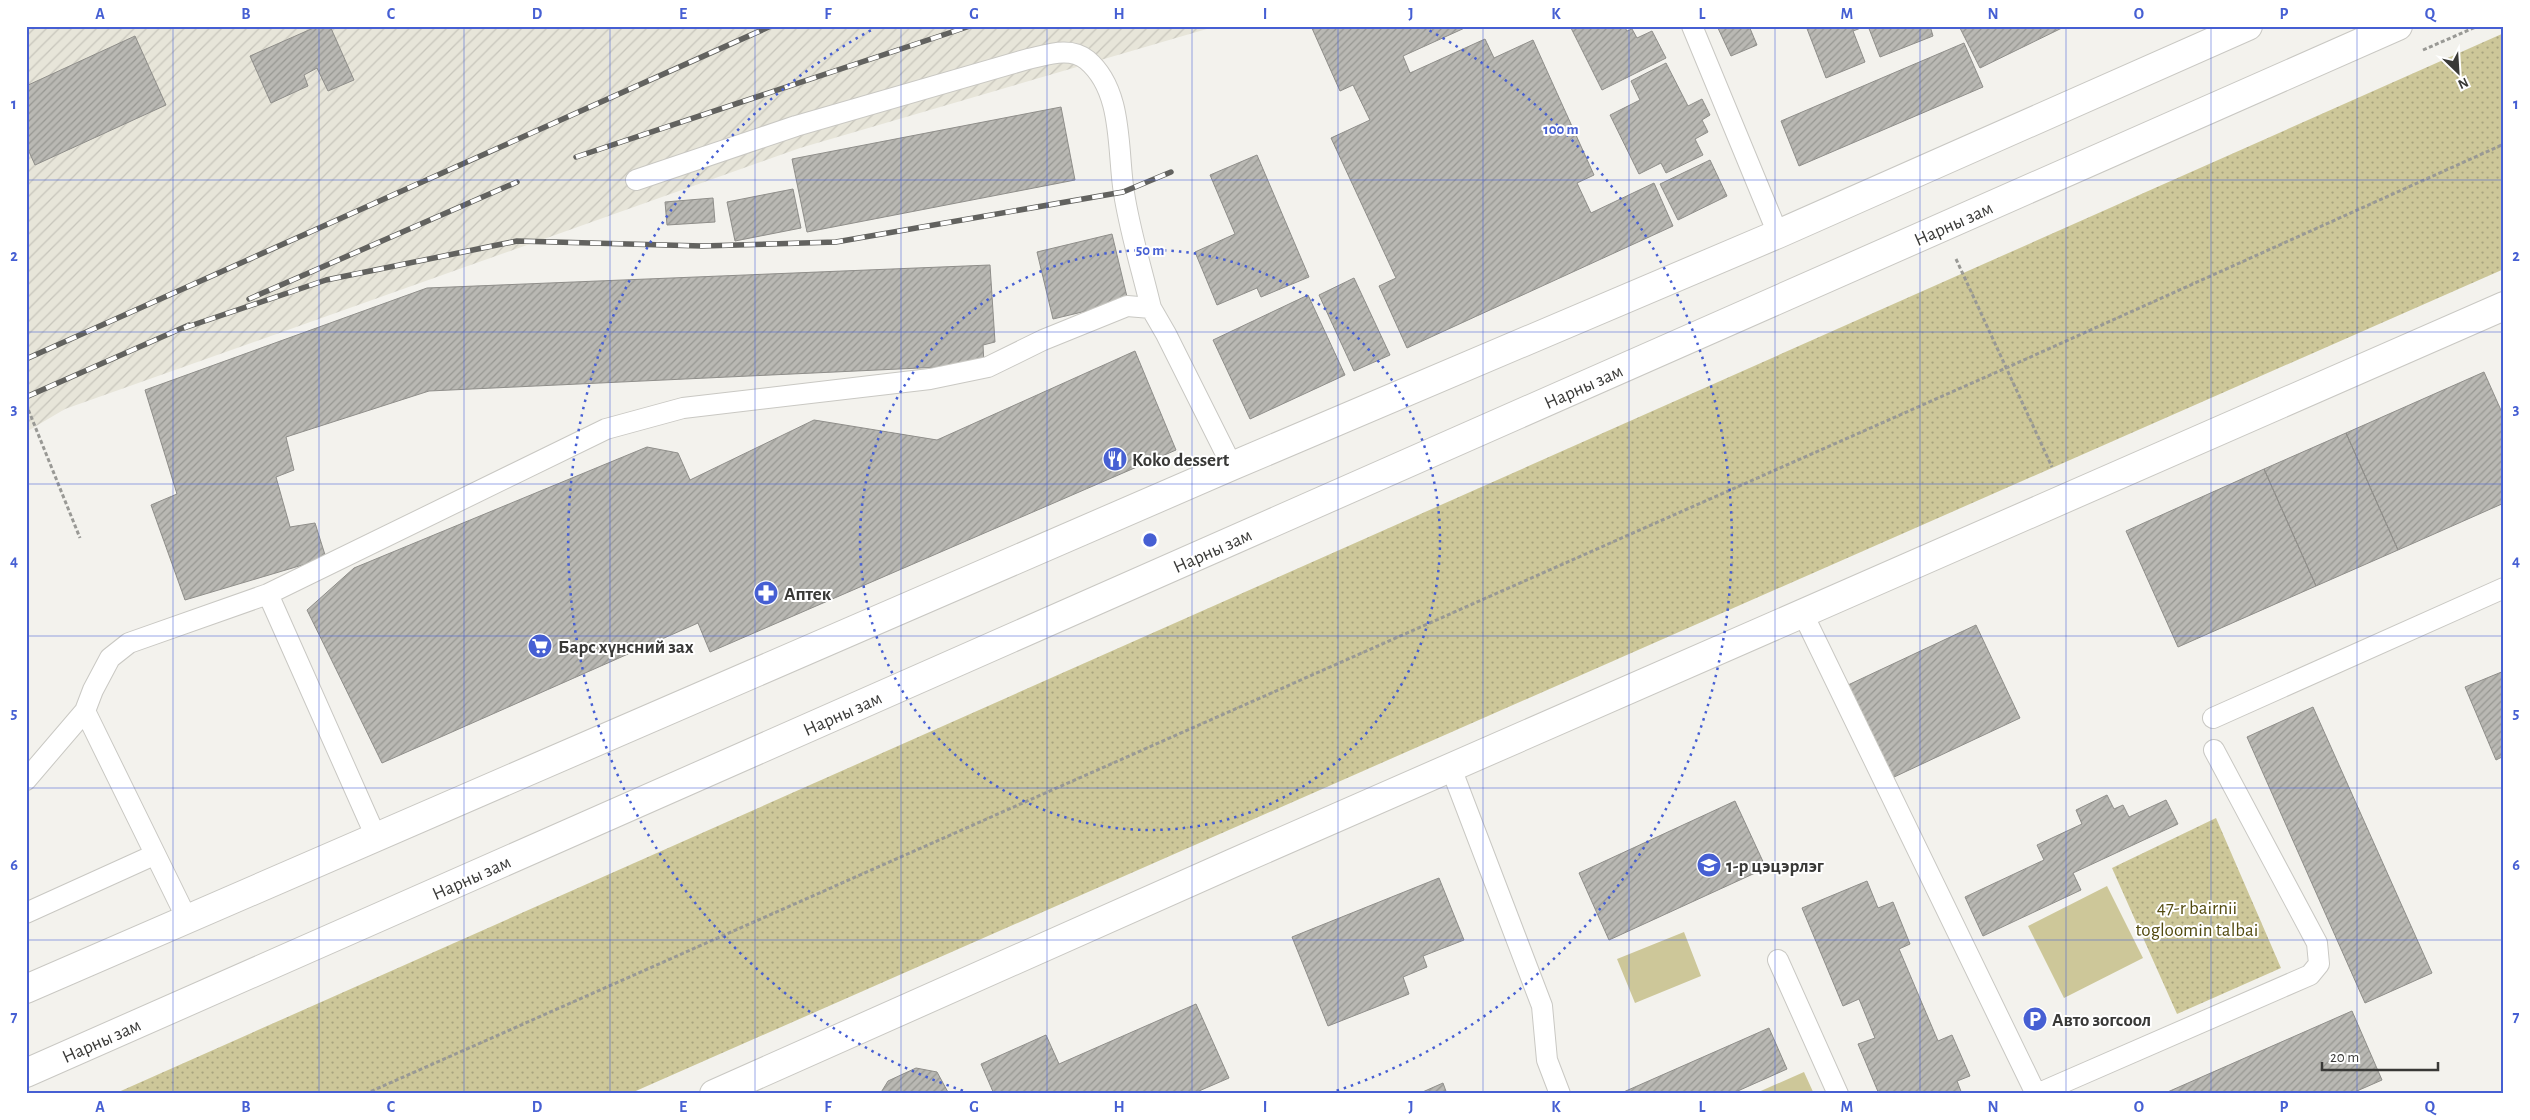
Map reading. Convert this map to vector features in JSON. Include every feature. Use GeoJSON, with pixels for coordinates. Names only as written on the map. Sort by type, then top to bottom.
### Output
{"type":"FeatureCollection","features":[{"type":"Feature","properties":{"kind":"main road"},"geometry":{"type":"LineString","coordinates":[[26,989],[1232,466],[1778,234],[2248,26]]}},
{"type":"Feature","properties":{"kind":"main road","name":"Нарны зам"},"geometry":{"type":"LineString","coordinates":[[26,1073],[2398,26]]}},
{"type":"Feature","properties":{"kind":"main road"},"geometry":{"type":"LineString","coordinates":[[714,1094],[2504,306]]}},
{"type":"Feature","properties":{"kind":"lane"},"geometry":{"type":"LineString","coordinates":[[1692,26],[1778,234]]}},
{"type":"Feature","properties":{"kind":"lane"},"geometry":{"type":"LineString","coordinates":[[636,180],[796,126],[1028,59],[1066,52],[1086,60],[1101,79],[1111,100],[1118,124],[1124,192],[1151,308],[1171,342],[1232,466]]}},
{"type":"Feature","properties":{"kind":"lane"},"geometry":{"type":"LineString","coordinates":[[26,780],[86,712],[93,690],[110,658],[129,643],[268,594],[606,429],[683,408],[930,379],[988,367],[1043,340],[1127,306],[1151,308]]}},
{"type":"Feature","properties":{"kind":"lane"},"geometry":{"type":"LineString","coordinates":[[2213,718],[2504,588]]}},
{"type":"Feature","properties":{"kind":"lane"},"geometry":{"type":"LineString","coordinates":[[268,594],[376,837]]}},
{"type":"Feature","properties":{"kind":"lane"},"geometry":{"type":"LineString","coordinates":[[1803,614],[2037,1094],[2310,975],[2320,964],[2317,943],[2214,750]]}},
{"type":"Feature","properties":{"kind":"lane"},"geometry":{"type":"LineString","coordinates":[[86,712],[154,855],[187,919]]}},
{"type":"Feature","properties":{"kind":"lane"},"geometry":{"type":"LineString","coordinates":[[1452,768],[1542,1006],[1547,1060],[1560,1094]]}},
{"type":"Feature","properties":{"kind":"lane"},"geometry":{"type":"LineString","coordinates":[[26,913],[154,855]]}},
{"type":"Feature","properties":{"kind":"lane"},"geometry":{"type":"LineString","coordinates":[[1778,960],[1838,1094]]}},
{"type":"Feature","properties":{"kind":"path"},"geometry":{"type":"LineString","coordinates":[[365,1094],[2006,368],[2504,144]]}},
{"type":"Feature","properties":{"kind":"path"},"geometry":{"type":"LineString","coordinates":[[1956,259],[2067,499]]}},
{"type":"Feature","properties":{"kind":"path"},"geometry":{"type":"LineString","coordinates":[[26,404],[80,538]]}},
{"type":"Feature","properties":{"kind":"shaded area"},"geometry":{"type":"Polygon","coordinates":[[[26,26],[1217,26],[800,148],[65,409],[26,432],[26,26]]]}},
{"type":"Feature","properties":{"kind":"green space"},"geometry":{"type":"Polygon","coordinates":[[[2504,33],[2504,269],[629,1094],[114,1094],[2504,33]]]}},
{"type":"Feature","properties":{"kind":"green space","name":"47-r bairnii togloomin talbai"},"geometry":{"type":"Polygon","coordinates":[[[2216,818],[2281,968],[2177,1014],[2112,868],[2216,818]]]}},
{"type":"Feature","properties":{"kind":"green space"},"geometry":{"type":"Polygon","coordinates":[[[2107,886],[2143,958],[2064,998],[2028,926],[2107,886]]]}},
{"type":"Feature","properties":{"kind":"green space"},"geometry":{"type":"Polygon","coordinates":[[[1684,932],[1701,976],[1635,1003],[1617,959],[1684,932]]]}},
{"type":"Feature","properties":{"kind":"green space"},"geometry":{"type":"Polygon","coordinates":[[[1804,1072],[1814,1094],[1754,1094],[1804,1072]]]}},
{"type":"Feature","properties":{"kind":"building"},"geometry":{"type":"Polygon","coordinates":[[[318,26],[330,26],[354,80],[328,91],[317,68],[304,75],[308,86],[271,103],[250,56],[318,26]]]}},
{"type":"Feature","properties":{"kind":"building"},"geometry":{"type":"Polygon","coordinates":[[[1311,26],[1469,26],[1403,56],[1410,73],[1485,39],[1494,58],[1533,40],[1594,175],[1577,183],[1591,213],[1654,183],[1673,226],[1407,348],[1379,286],[1396,278],[1331,138],[1370,120],[1353,85],[1340,91],[1311,26]]]}},
{"type":"Feature","properties":{"kind":"building"},"geometry":{"type":"Polygon","coordinates":[[[1570,26],[1624,26],[1627,31],[1632,29],[1637,38],[1652,31],[1666,58],[1602,90],[1570,26]]]}},
{"type":"Feature","properties":{"kind":"building"},"geometry":{"type":"Polygon","coordinates":[[[1717,26],[1749,26],[1757,45],[1731,56],[1717,26]]]}},
{"type":"Feature","properties":{"kind":"building"},"geometry":{"type":"Polygon","coordinates":[[[1806,26],[1866,26],[1853,31],[1865,62],[1826,78],[1806,26]]]}},
{"type":"Feature","properties":{"kind":"building"},"geometry":{"type":"Polygon","coordinates":[[[1868,26],[1930,26],[1933,36],[1880,57],[1868,26]]]}},
{"type":"Feature","properties":{"kind":"building"},"geometry":{"type":"Polygon","coordinates":[[[1959,26],[2066,26],[1980,68],[1959,26]]]}},
{"type":"Feature","properties":{"kind":"building"},"geometry":{"type":"Polygon","coordinates":[[[135,36],[166,105],[35,165],[26,145],[26,86],[135,36]]]}},
{"type":"Feature","properties":{"kind":"building"},"geometry":{"type":"Polygon","coordinates":[[[1964,43],[1983,87],[1799,166],[1781,121],[1964,43]]]}},
{"type":"Feature","properties":{"kind":"building"},"geometry":{"type":"Polygon","coordinates":[[[1666,63],[1688,106],[1702,99],[1710,115],[1702,120],[1708,132],[1695,139],[1703,155],[1666,173],[1661,163],[1639,174],[1610,115],[1640,100],[1631,81],[1666,63]]]}},
{"type":"Feature","properties":{"kind":"building"},"geometry":{"type":"Polygon","coordinates":[[[1061,107],[1075,180],[807,232],[792,159],[1061,107]]]}},
{"type":"Feature","properties":{"kind":"building"},"geometry":{"type":"Polygon","coordinates":[[[1257,155],[1309,277],[1261,297],[1257,288],[1217,305],[1195,252],[1235,234],[1210,175],[1257,155]]]}},
{"type":"Feature","properties":{"kind":"building"},"geometry":{"type":"Polygon","coordinates":[[[1710,160],[1727,196],[1678,220],[1660,184],[1710,160]]]}},
{"type":"Feature","properties":{"kind":"building"},"geometry":{"type":"Polygon","coordinates":[[[793,189],[801,228],[735,241],[727,202],[793,189]]]}},
{"type":"Feature","properties":{"kind":"building"},"geometry":{"type":"Polygon","coordinates":[[[713,198],[715,222],[667,225],[665,202],[713,198]]]}},
{"type":"Feature","properties":{"kind":"building"},"geometry":{"type":"Polygon","coordinates":[[[1112,234],[1128,301],[1053,319],[1037,252],[1112,234]]]}},
{"type":"Feature","properties":{"kind":"building"},"geometry":{"type":"Polygon","coordinates":[[[990,265],[995,342],[983,345],[984,365],[429,391],[286,437],[294,470],[276,477],[290,527],[315,523],[326,558],[185,600],[151,505],[177,494],[145,390],[427,288],[990,265]]]}},
{"type":"Feature","properties":{"kind":"building"},"geometry":{"type":"Polygon","coordinates":[[[1354,278],[1390,355],[1354,371],[1319,295],[1354,278]]]}},
{"type":"Feature","properties":{"kind":"building"},"geometry":{"type":"Polygon","coordinates":[[[1308,295],[1345,375],[1250,419],[1213,340],[1308,295]]]}},
{"type":"Feature","properties":{"kind":"building"},"geometry":{"type":"Polygon","coordinates":[[[1135,351],[1176,450],[710,652],[698,623],[382,763],[307,610],[354,568],[647,447],[678,453],[690,480],[814,420],[937,440],[1135,351]]]}},
{"type":"Feature","properties":{"kind":"building"},"geometry":{"type":"Polygon","coordinates":[[[2484,372],[2504,417],[2504,503],[2398,550],[2346,433],[2484,372]]]}},
{"type":"Feature","properties":{"kind":"building"},"geometry":{"type":"Polygon","coordinates":[[[2346,433],[2398,550],[2316,586],[2264,469],[2346,433]]]}},
{"type":"Feature","properties":{"kind":"building"},"geometry":{"type":"Polygon","coordinates":[[[2264,469],[2316,586],[2178,647],[2126,531],[2264,469]]]}},
{"type":"Feature","properties":{"kind":"building"},"geometry":{"type":"Polygon","coordinates":[[[1976,625],[2020,718],[1892,778],[1848,685],[1976,625]]]}},
{"type":"Feature","properties":{"kind":"building"},"geometry":{"type":"Polygon","coordinates":[[[2504,671],[2504,756],[2496,760],[2465,687],[2504,671]]]}},
{"type":"Feature","properties":{"kind":"building"},"geometry":{"type":"Polygon","coordinates":[[[2313,707],[2432,973],[2365,1003],[2247,737],[2313,707]]]}},
{"type":"Feature","properties":{"kind":"building"},"geometry":{"type":"Polygon","coordinates":[[[2107,795],[2114,809],[2123,805],[2129,817],[2166,800],[2178,824],[2073,873],[2081,890],[1983,936],[1965,897],[2044,860],[2037,845],[2082,824],[2076,810],[2107,795]]]}},
{"type":"Feature","properties":{"kind":"building"},"geometry":{"type":"Polygon","coordinates":[[[1735,801],[1766,868],[1609,940],[1579,873],[1735,801]]]}},
{"type":"Feature","properties":{"kind":"building"},"geometry":{"type":"Polygon","coordinates":[[[1439,878],[1464,940],[1423,956],[1427,967],[1403,977],[1409,994],[1328,1026],[1292,937],[1439,878]]]}},
{"type":"Feature","properties":{"kind":"building"},"geometry":{"type":"Polygon","coordinates":[[[1867,881],[1878,908],[1893,902],[1910,944],[1899,949],[1938,1041],[1952,1035],[1970,1076],[1957,1081],[1962,1094],[1879,1094],[1858,1044],[1875,1038],[1859,999],[1843,1006],[1802,908],[1867,881]]]}},
{"type":"Feature","properties":{"kind":"building"},"geometry":{"type":"Polygon","coordinates":[[[1196,1004],[1229,1078],[1192,1094],[994,1094],[981,1064],[1046,1035],[1059,1064],[1196,1004]]]}},
{"type":"Feature","properties":{"kind":"building"},"geometry":{"type":"Polygon","coordinates":[[[2352,1011],[2382,1080],[2350,1094],[2163,1094],[2352,1011]]]}},
{"type":"Feature","properties":{"kind":"building"},"geometry":{"type":"Polygon","coordinates":[[[1769,1028],[1787,1069],[1731,1094],[1619,1094],[1769,1028]]]}},
{"type":"Feature","properties":{"kind":"building"},"geometry":{"type":"Polygon","coordinates":[[[916,1068],[937,1072],[949,1094],[880,1094],[888,1081],[916,1068]]]}},
{"type":"Feature","properties":{"kind":"building"},"geometry":{"type":"Polygon","coordinates":[[[1443,1083],[1447,1094],[1418,1094],[1443,1083]]]}},
{"type":"Feature","properties":{"kind":"railway"},"geometry":{"type":"LineString","coordinates":[[26,359],[771,26]]}},
{"type":"Feature","properties":{"kind":"railway"},"geometry":{"type":"LineString","coordinates":[[576,157],[970,26]]}},
{"type":"Feature","properties":{"kind":"railway"},"geometry":{"type":"LineString","coordinates":[[184,328],[326,280],[517,241],[702,246],[836,242],[1123,192],[1171,172]]}},
{"type":"Feature","properties":{"kind":"railway"},"geometry":{"type":"LineString","coordinates":[[249,299],[517,182]]}},
{"type":"Feature","properties":{"kind":"railway"},"geometry":{"type":"LineString","coordinates":[[26,397],[189,325]]}},
{"type":"Feature","properties":{"kind":"place","name":"Koko dessert"},"geometry":{"type":"Point","coordinates":[1115,459]}},
{"type":"Feature","properties":{"kind":"place","name":"Аптек"},"geometry":{"type":"Point","coordinates":[766,593]}},
{"type":"Feature","properties":{"kind":"place","name":"Барс хүнсний зах"},"geometry":{"type":"Point","coordinates":[540,646]}},
{"type":"Feature","properties":{"kind":"place","name":"1-р цэцэрлэг"},"geometry":{"type":"Point","coordinates":[1709,865]}},
{"type":"Feature","properties":{"kind":"place","name":"Авто зогсоол"},"geometry":{"type":"Point","coordinates":[2035,1019]}}]}
